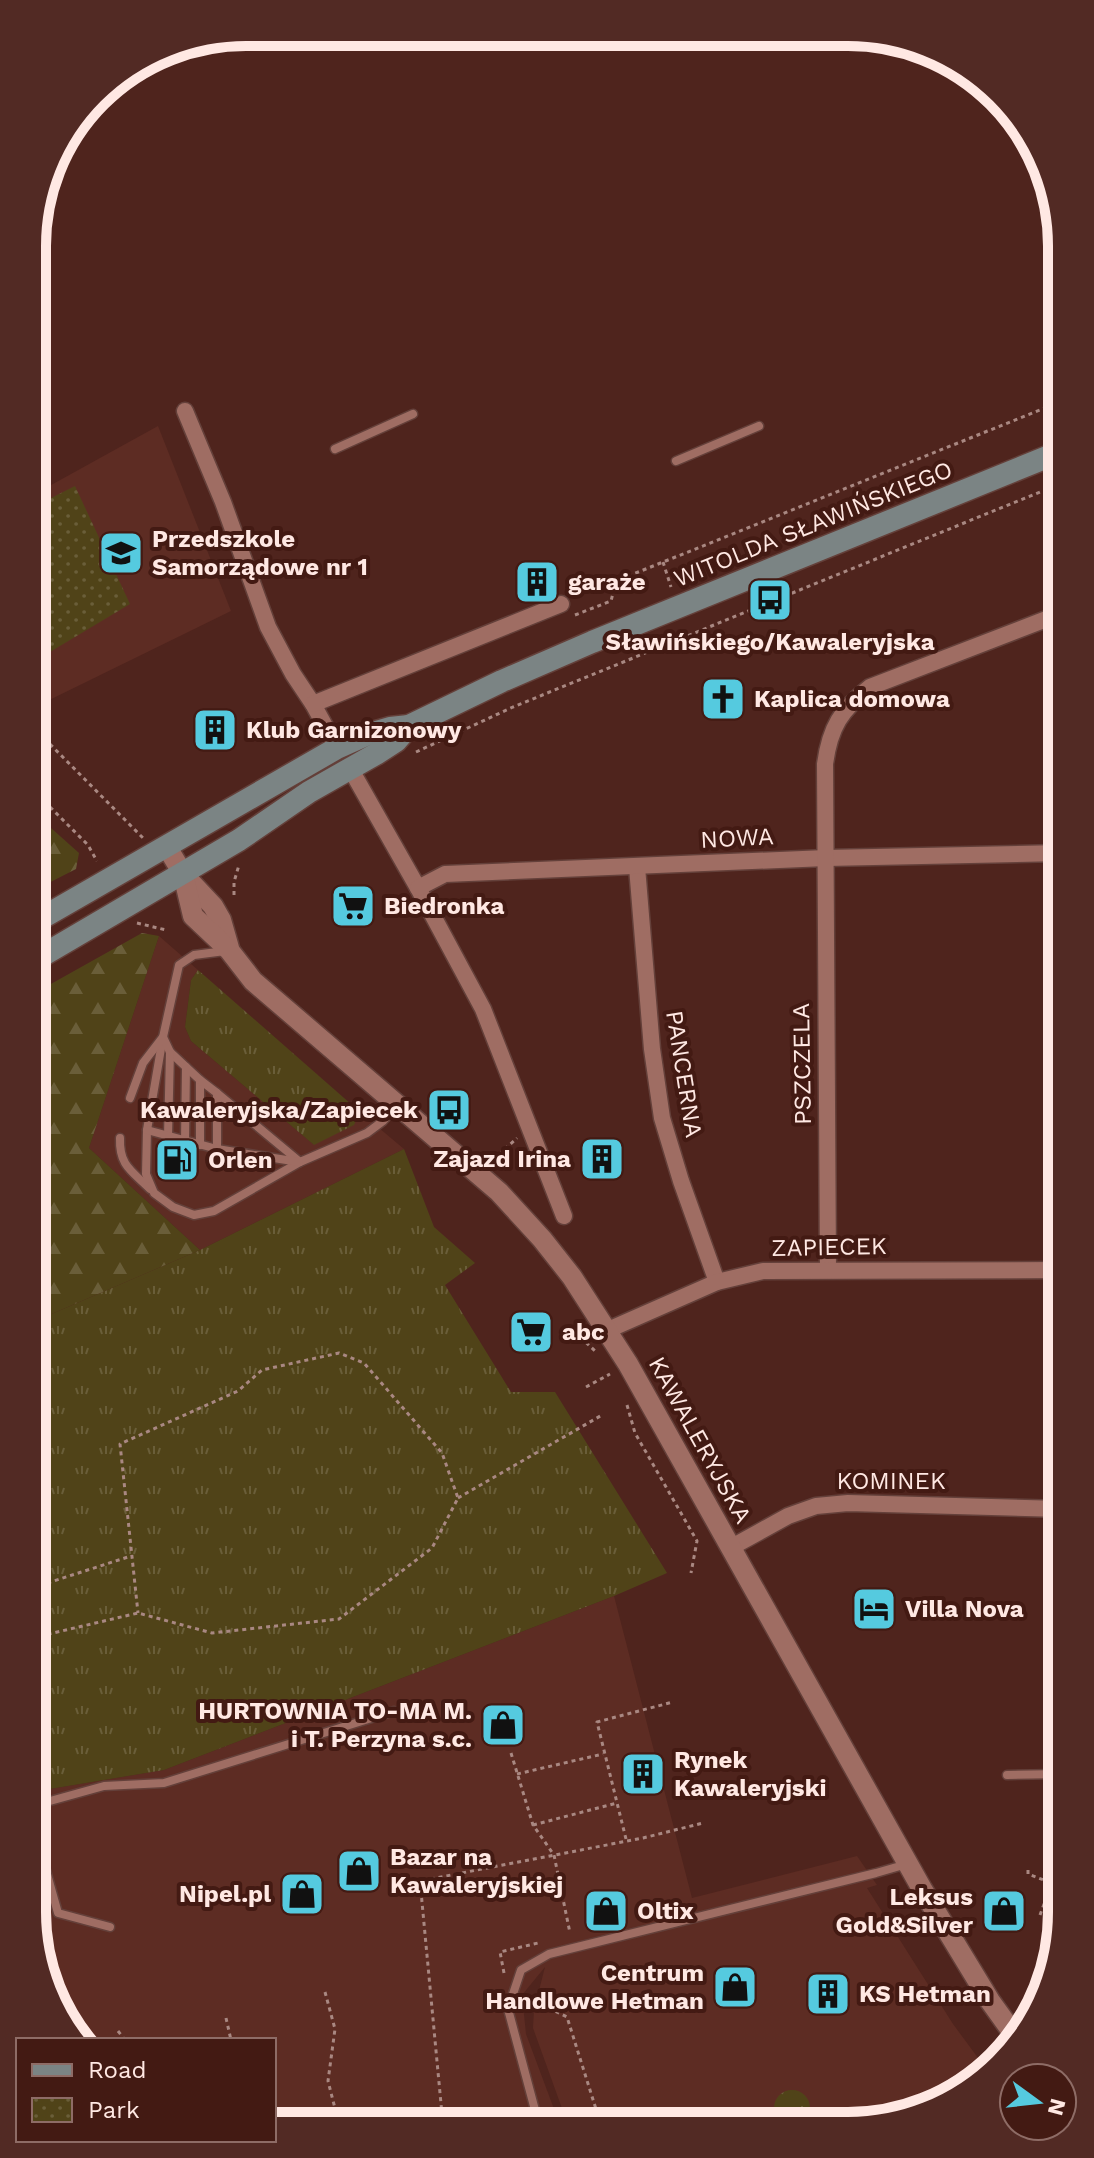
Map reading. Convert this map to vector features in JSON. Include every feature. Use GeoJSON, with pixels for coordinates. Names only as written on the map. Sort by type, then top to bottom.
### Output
{"type":"FeatureCollection","features":[{"type":"Feature","properties":{"kind":"main road","name":"WITOLDA SŁAWIŃSKIEGO"},"geometry":{"type":"LineString","coordinates":[[46,915],[157,845],[337,748],[366,735],[409,726],[592,642],[1048,457]]}},
{"type":"Feature","properties":{"kind":"main road","name":"WITOLDA SŁAWIŃSKIEGO"},"geometry":{"type":"LineString","coordinates":[[46,953],[239,840],[309,792],[396,741],[409,726]]}},
{"type":"Feature","properties":{"kind":"main road"},"geometry":{"type":"LineString","coordinates":[[337,748],[350,768]]}},
{"type":"Feature","properties":{"kind":"street"},"geometry":{"type":"LineString","coordinates":[[185,411],[223,502],[268,627],[337,748]]}},
{"type":"Feature","properties":{"kind":"street"},"geometry":{"type":"LineString","coordinates":[[313,704],[561,604]]}},
{"type":"Feature","properties":{"kind":"street","name":"PSZCZELA"},"geometry":{"type":"LineString","coordinates":[[828,1270],[825,764],[828,743],[838,718],[852,701],[870,687],[1048,618]]}},
{"type":"Feature","properties":{"kind":"street"},"geometry":{"type":"LineString","coordinates":[[350,768],[483,1009],[564,1216]]}},
{"type":"Feature","properties":{"kind":"street","name":"KAWALERYJSKA"},"geometry":{"type":"LineString","coordinates":[[157,845],[213,906],[221,920],[229,950],[253,981],[499,1192],[572,1277],[608,1330],[908,1864],[990,2001],[1014,2024]]}},
{"type":"Feature","properties":{"kind":"street","name":"NOWA"},"geometry":{"type":"LineString","coordinates":[[418,888],[445,874],[826,858],[1048,853]]}},
{"type":"Feature","properties":{"kind":"street","name":"PANCERNA"},"geometry":{"type":"LineString","coordinates":[[637,867],[652,1049],[662,1118],[717,1282]]}},
{"type":"Feature","properties":{"kind":"street","name":"ZAPIECEK"},"geometry":{"type":"LineString","coordinates":[[608,1330],[717,1282],[763,1271],[1048,1270]]}},
{"type":"Feature","properties":{"kind":"street","name":"KOMINEK"},"geometry":{"type":"LineString","coordinates":[[730,1548],[788,1516],[816,1506],[848,1503],[1048,1509]]}},
{"type":"Feature","properties":{"kind":"lane"},"geometry":{"type":"LineString","coordinates":[[335,449],[413,414]]}},
{"type":"Feature","properties":{"kind":"lane"},"geometry":{"type":"LineString","coordinates":[[676,461],[759,426]]}},
{"type":"Feature","properties":{"kind":"lane"},"geometry":{"type":"LineString","coordinates":[[154,1193],[146,1174],[147,1130],[179,965],[194,955],[229,950]]}},
{"type":"Feature","properties":{"kind":"lane"},"geometry":{"type":"LineString","coordinates":[[163,1037],[170,1052],[200,1080],[300,1162]]}},
{"type":"Feature","properties":{"kind":"lane"},"geometry":{"type":"LineString","coordinates":[[130,1098],[143,1063],[163,1037]]}},
{"type":"Feature","properties":{"kind":"lane"},"geometry":{"type":"LineString","coordinates":[[168,1136],[170,1052]]}},
{"type":"Feature","properties":{"kind":"lane"},"geometry":{"type":"LineString","coordinates":[[185,1141],[186,1067]]}},
{"type":"Feature","properties":{"kind":"lane"},"geometry":{"type":"LineString","coordinates":[[200,1080],[200,1145]]}},
{"type":"Feature","properties":{"kind":"lane"},"geometry":{"type":"LineString","coordinates":[[217,1093],[217,1149]]}},
{"type":"Feature","properties":{"kind":"lane"},"geometry":{"type":"LineString","coordinates":[[120,1138],[120,1154],[125,1164],[154,1193],[173,1207],[194,1215],[214,1211],[300,1162],[367,1133],[397,1105]]}},
{"type":"Feature","properties":{"kind":"lane"},"geometry":{"type":"LineString","coordinates":[[147,1130],[217,1149],[300,1162]]}},
{"type":"Feature","properties":{"kind":"lane"},"geometry":{"type":"LineString","coordinates":[[46,1802],[104,1786],[164,1783],[394,1711]]}},
{"type":"Feature","properties":{"kind":"lane"},"geometry":{"type":"LineString","coordinates":[[1007,1775],[1048,1774]]}},
{"type":"Feature","properties":{"kind":"lane"},"geometry":{"type":"LineString","coordinates":[[536,2112],[508,2009],[521,1970],[549,1954],[908,1864]]}},
{"type":"Feature","properties":{"kind":"lane"},"geometry":{"type":"LineString","coordinates":[[46,1871],[58,1913],[110,1927]]}},
{"type":"Feature","properties":{"kind":"path"},"geometry":{"type":"LineString","coordinates":[[671,587],[663,562],[1048,407]]}},
{"type":"Feature","properties":{"kind":"path"},"geometry":{"type":"LineString","coordinates":[[408,756],[513,707],[1048,489]]}},
{"type":"Feature","properties":{"kind":"path"},"geometry":{"type":"LineString","coordinates":[[684,627],[687,636]]}},
{"type":"Feature","properties":{"kind":"path"},"geometry":{"type":"LineString","coordinates":[[46,739],[157,845]]}},
{"type":"Feature","properties":{"kind":"path"},"geometry":{"type":"LineString","coordinates":[[46,803],[88,845],[97,861]]}},
{"type":"Feature","properties":{"kind":"path"},"geometry":{"type":"LineString","coordinates":[[234,895],[234,882],[243,856]]}},
{"type":"Feature","properties":{"kind":"path"},"geometry":{"type":"LineString","coordinates":[[136,922],[166,930]]}},
{"type":"Feature","properties":{"kind":"path"},"geometry":{"type":"LineString","coordinates":[[493,1160],[518,1137]]}},
{"type":"Feature","properties":{"kind":"path"},"geometry":{"type":"LineString","coordinates":[[567,1328],[595,1351]]}},
{"type":"Feature","properties":{"kind":"path"},"geometry":{"type":"LineString","coordinates":[[138,1613],[120,1444],[238,1391],[262,1370],[339,1353],[364,1363],[442,1453],[458,1498]]}},
{"type":"Feature","properties":{"kind":"path"},"geometry":{"type":"LineString","coordinates":[[586,1387],[617,1370]]}},
{"type":"Feature","properties":{"kind":"path"},"geometry":{"type":"LineString","coordinates":[[611,1373],[617,1383]]}},
{"type":"Feature","properties":{"kind":"path"},"geometry":{"type":"LineString","coordinates":[[627,1406],[635,1433],[697,1541],[691,1573]]}},
{"type":"Feature","properties":{"kind":"path"},"geometry":{"type":"LineString","coordinates":[[46,1635],[138,1613],[212,1633],[339,1619],[432,1548],[458,1498],[602,1415]]}},
{"type":"Feature","properties":{"kind":"path"},"geometry":{"type":"LineString","coordinates":[[46,1584],[132,1556]]}},
{"type":"Feature","properties":{"kind":"path"},"geometry":{"type":"LineString","coordinates":[[627,1841],[597,1722],[673,1702]]}},
{"type":"Feature","properties":{"kind":"path"},"geometry":{"type":"LineString","coordinates":[[511,1753],[533,1825],[554,1855],[571,1935]]}},
{"type":"Feature","properties":{"kind":"path"},"geometry":{"type":"LineString","coordinates":[[517,1774],[605,1753]]}},
{"type":"Feature","properties":{"kind":"path"},"geometry":{"type":"LineString","coordinates":[[533,1825],[617,1803]]}},
{"type":"Feature","properties":{"kind":"path"},"geometry":{"type":"LineString","coordinates":[[442,2112],[420,1881],[703,1823]]}},
{"type":"Feature","properties":{"kind":"path"},"geometry":{"type":"LineString","coordinates":[[1028,1870],[1028,1874],[1048,1884]]}},
{"type":"Feature","properties":{"kind":"path"},"geometry":{"type":"LineString","coordinates":[[1040,1915],[1048,1893]]}},
{"type":"Feature","properties":{"kind":"path"},"geometry":{"type":"LineString","coordinates":[[543,1942],[500,1952],[507,1986],[567,2017],[597,2112]]}},
{"type":"Feature","properties":{"kind":"path"},"geometry":{"type":"LineString","coordinates":[[325,1992],[335,2029],[328,2081],[336,2112]]}},
{"type":"Feature","properties":{"kind":"path"},"geometry":{"type":"LineString","coordinates":[[226,2018],[231,2038]]}},
{"type":"Feature","properties":{"kind":"path"},"geometry":{"type":"LineString","coordinates":[[118,2031],[123,2038]]}},
{"type":"Feature","properties":{"kind":"shaded area","name":"Przedszkole Samorządowe nr 1"},"geometry":{"type":"Polygon","coordinates":[[[158,426],[231,611],[46,702],[46,488],[158,426]]]}},
{"type":"Feature","properties":{"kind":"shaded area"},"geometry":{"type":"Polygon","coordinates":[[[159,936],[198,970],[191,980],[185,1027],[191,1041],[313,1144],[353,1125],[360,1112],[404,1149],[200,1250],[89,1148],[159,936]]]}},
{"type":"Feature","properties":{"kind":"shaded area","name":"Bazar na Kawaleryjskiej"},"geometry":{"type":"Polygon","coordinates":[[[614,1596],[692,1898],[857,1856],[877,1885],[867,1888],[953,2024],[980,2061],[936,2091],[912,2101],[874,2110],[563,2112],[533,2028],[534,2010],[545,1967],[522,1995],[526,2034],[555,2112],[276,2112],[276,2038],[91,2038],[67,2000],[57,1976],[50,1951],[46,1912],[46,1790],[164,1770],[614,1596]]]}},
{"type":"Feature","properties":{"kind":"green space"},"geometry":{"type":"Polygon","coordinates":[[[75,486],[130,604],[46,654],[46,500],[75,486]]]}},
{"type":"Feature","properties":{"kind":"green space"},"geometry":{"type":"Polygon","coordinates":[[[46,824],[79,853],[76,869],[46,884],[46,824]]]}},
{"type":"Feature","properties":{"kind":"green space"},"geometry":{"type":"Polygon","coordinates":[[[142,933],[159,936],[89,1148],[200,1250],[46,1316],[46,987],[142,933]]]}},
{"type":"Feature","properties":{"kind":"green space"},"geometry":{"type":"Polygon","coordinates":[[[198,970],[360,1112],[354,1125],[314,1145],[191,1041],[185,1027],[191,980],[198,970]]]}},
{"type":"Feature","properties":{"kind":"green space"},"geometry":{"type":"Polygon","coordinates":[[[404,1149],[434,1227],[475,1263],[445,1285],[511,1392],[555,1392],[667,1573],[164,1770],[46,1790],[46,1316],[200,1250],[404,1149]]]}},
{"type":"Feature","properties":{"kind":"green space"},"geometry":{"type":"Polygon","coordinates":[[[785,2091],[799,2091],[809,2101],[809,2112],[775,2112],[775,2101],[785,2091]]]}},
{"type":"Feature","properties":{"kind":"place","name":"Przedszkole Samorządowe nr 1"},"geometry":{"type":"Point","coordinates":[121,553]}},
{"type":"Feature","properties":{"kind":"place","name":"garaże"},"geometry":{"type":"Point","coordinates":[537,582]}},
{"type":"Feature","properties":{"kind":"place","name":"Sławińskiego/Kawaleryjska"},"geometry":{"type":"Point","coordinates":[770,600]}},
{"type":"Feature","properties":{"kind":"place","name":"Kaplica domowa"},"geometry":{"type":"Point","coordinates":[723,699]}},
{"type":"Feature","properties":{"kind":"place","name":"Klub Garnizonowy"},"geometry":{"type":"Point","coordinates":[215,730]}},
{"type":"Feature","properties":{"kind":"place","name":"Biedronka"},"geometry":{"type":"Point","coordinates":[353,906]}},
{"type":"Feature","properties":{"kind":"place","name":"Kawaleryjska/Zapiecek"},"geometry":{"type":"Point","coordinates":[449,1110]}},
{"type":"Feature","properties":{"kind":"place","name":"Zajazd Irina"},"geometry":{"type":"Point","coordinates":[602,1159]}},
{"type":"Feature","properties":{"kind":"place","name":"Orlen"},"geometry":{"type":"Point","coordinates":[177,1160]}},
{"type":"Feature","properties":{"kind":"place","name":"abc"},"geometry":{"type":"Point","coordinates":[531,1332]}},
{"type":"Feature","properties":{"kind":"place","name":"Villa Nova"},"geometry":{"type":"Point","coordinates":[874,1609]}},
{"type":"Feature","properties":{"kind":"place","name":"HURTOWNIA TO-MA M. i T. Perzyna s.c."},"geometry":{"type":"Point","coordinates":[503,1725]}},
{"type":"Feature","properties":{"kind":"place","name":"Rynek Kawaleryjski"},"geometry":{"type":"Point","coordinates":[643,1774]}},
{"type":"Feature","properties":{"kind":"place","name":"Bazar na Kawaleryjskiej"},"geometry":{"type":"Point","coordinates":[359,1871]}},
{"type":"Feature","properties":{"kind":"place","name":"Nipel.pl"},"geometry":{"type":"Point","coordinates":[302,1894]}},
{"type":"Feature","properties":{"kind":"place","name":"Oltix"},"geometry":{"type":"Point","coordinates":[606,1911]}},
{"type":"Feature","properties":{"kind":"place","name":"Leksus Gold&Silver"},"geometry":{"type":"Point","coordinates":[1004,1911]}},
{"type":"Feature","properties":{"kind":"place","name":"Centrum Handlowe Hetman"},"geometry":{"type":"Point","coordinates":[735,1987]}},
{"type":"Feature","properties":{"kind":"place","name":"KS Hetman"},"geometry":{"type":"Point","coordinates":[828,1994]}}]}
